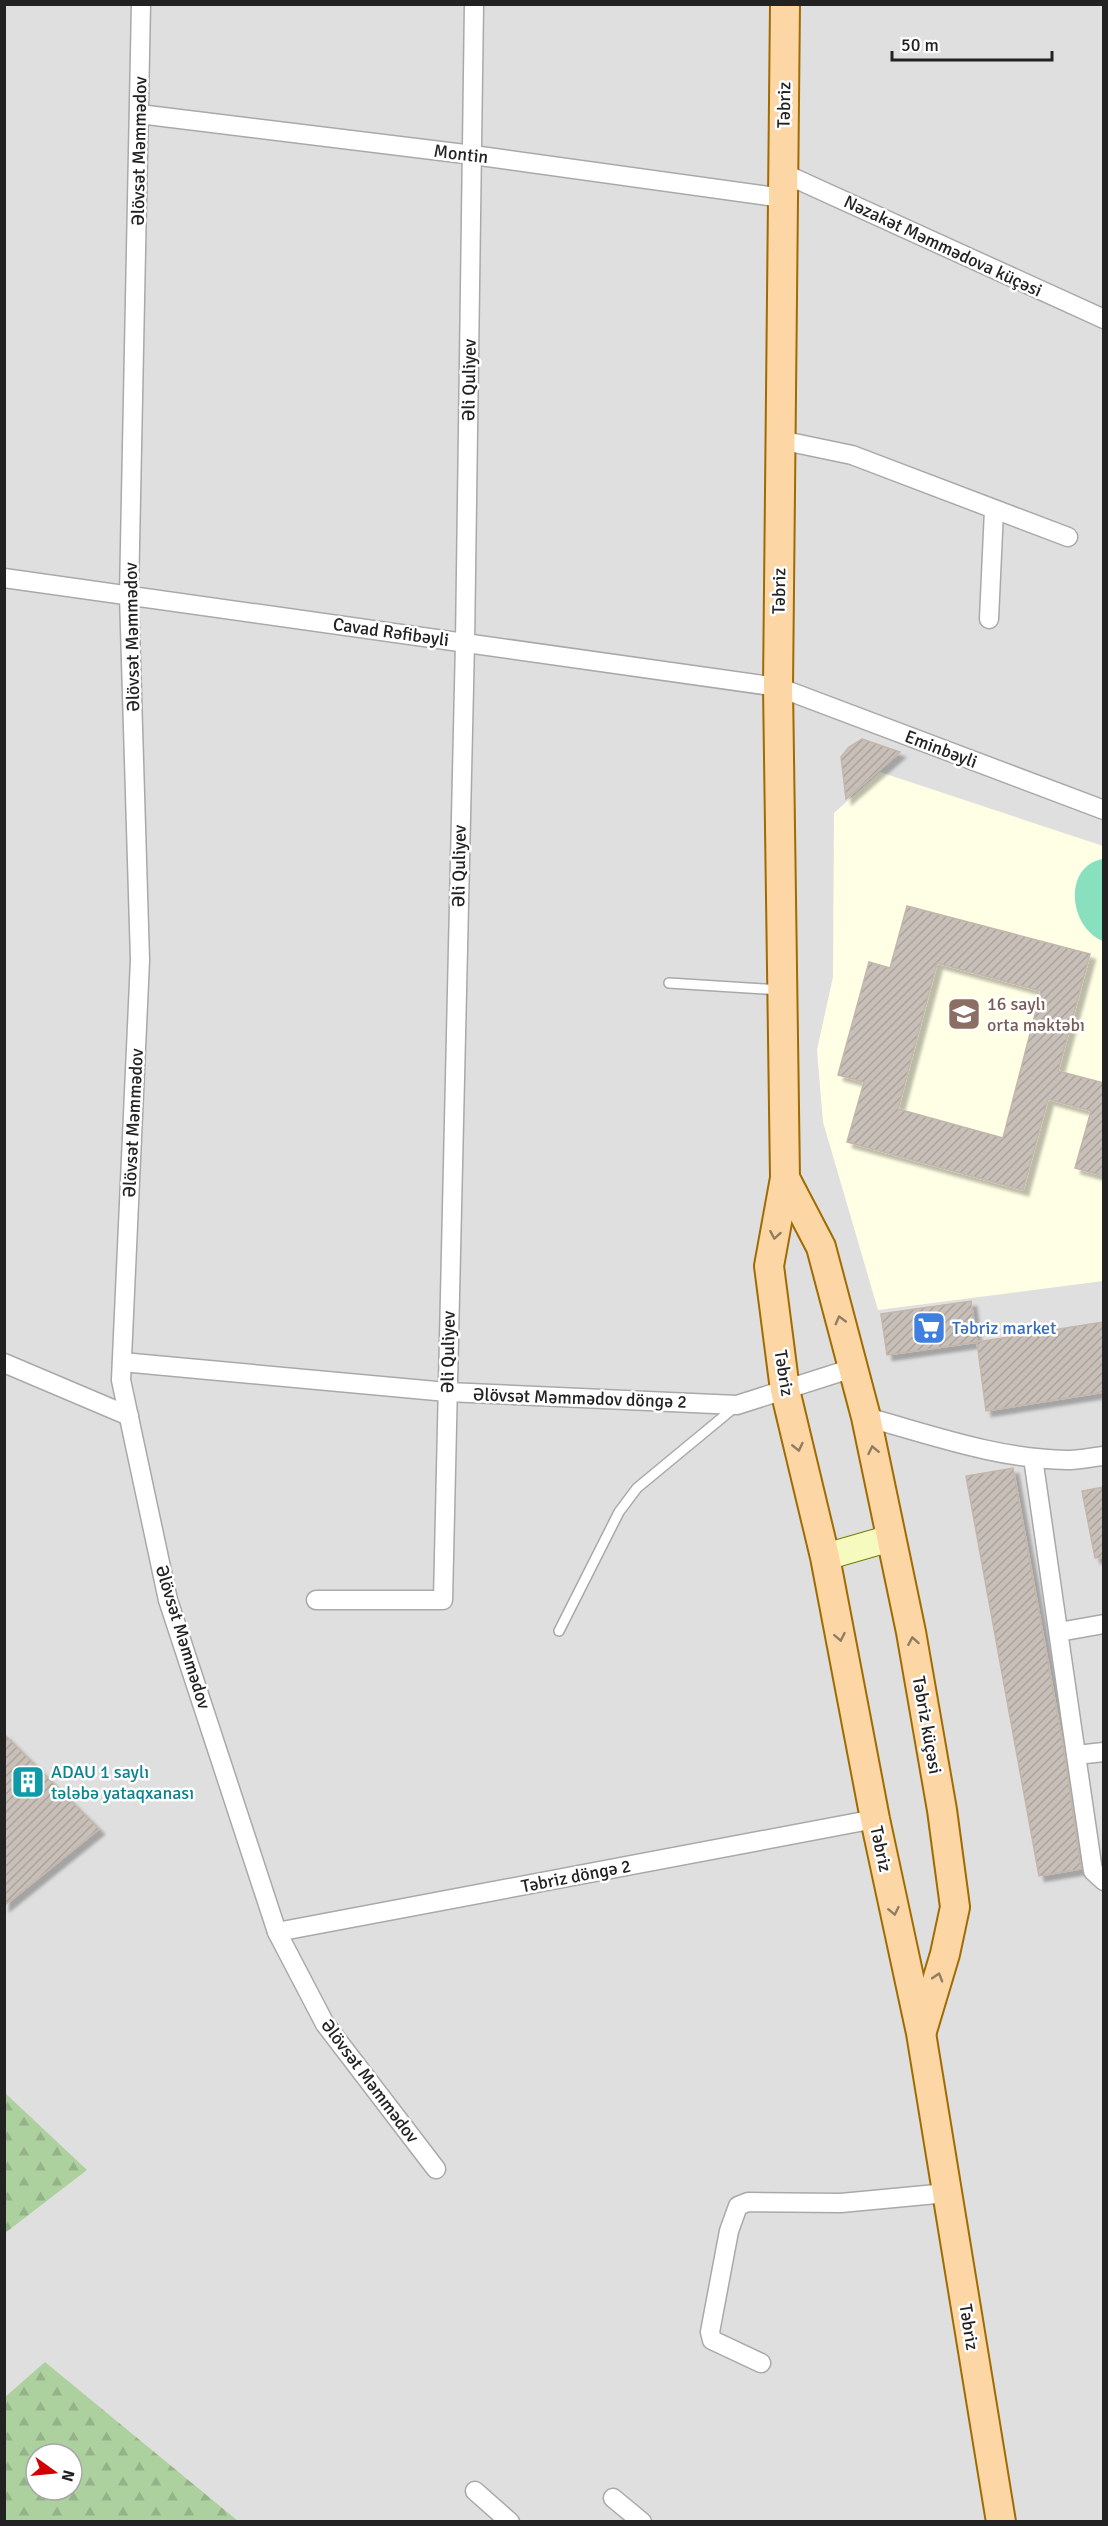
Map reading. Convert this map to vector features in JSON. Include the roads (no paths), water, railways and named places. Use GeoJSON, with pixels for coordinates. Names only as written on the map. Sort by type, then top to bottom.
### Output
{"type":"FeatureCollection","features":[{"type":"Feature","properties":{"kind":"main road","name":"Təbriz"},"geometry":{"type":"LineString","coordinates":[[785,4],[778,687],[785,1178],[769,1266],[785,1390],[825,1557],[875,1820],[921,2033],[1001,2522]]}},
{"type":"Feature","properties":{"kind":"main road","name":"Təbriz"},"geometry":{"type":"LineString","coordinates":[[785,1178],[820,1247],[866,1417]]}},
{"type":"Feature","properties":{"kind":"main road","name":"Təbriz küçəsi"},"geometry":{"type":"LineString","coordinates":[[866,1417],[917,1665],[942,1810],[955,1907],[945,1954],[921,2033]]}},
{"type":"Feature","properties":{"kind":"main road"},"geometry":{"type":"LineString","coordinates":[[825,1557],[891,1538]]}},
{"type":"Feature","properties":{"kind":"street","name":"Əlövsət Məmmədov"},"geometry":{"type":"LineString","coordinates":[[141,4],[129,595],[140,960],[121,1380],[168,1600],[278,1932],[325,2024],[436,2169]]}},
{"type":"Feature","properties":{"kind":"street","name":"Əli Quliyev"},"geometry":{"type":"LineString","coordinates":[[316,1600],[443,1600],[465,643],[474,4]]}},
{"type":"Feature","properties":{"kind":"street","name":"Montin"},"geometry":{"type":"LineString","coordinates":[[139,114],[473,155],[783,185]]}},
{"type":"Feature","properties":{"kind":"street","name":"Nəzakət Məmmədova küçəsi"},"geometry":{"type":"LineString","coordinates":[[783,185],[1104,319]]}},
{"type":"Feature","properties":{"kind":"street"},"geometry":{"type":"LineString","coordinates":[[780,441],[852,455],[1068,537]]}},
{"type":"Feature","properties":{"kind":"street"},"geometry":{"type":"LineString","coordinates":[[989,619],[994,510]]}},
{"type":"Feature","properties":{"kind":"street","name":"Cavad Rəfibəyli"},"geometry":{"type":"LineString","coordinates":[[4,578],[778,687]]}},
{"type":"Feature","properties":{"kind":"street","name":"Eminbəyli"},"geometry":{"type":"LineString","coordinates":[[778,687],[1104,810]]}},
{"type":"Feature","properties":{"kind":"street","name":"Əlövsət Məmmədov döngə 2"},"geometry":{"type":"LineString","coordinates":[[122,1362],[447,1392],[737,1405],[852,1368]]}},
{"type":"Feature","properties":{"kind":"street"},"geometry":{"type":"LineString","coordinates":[[4,1363],[129,1416]]}},
{"type":"Feature","properties":{"kind":"street"},"geometry":{"type":"LineString","coordinates":[[866,1417],[988,1451],[1033,1458],[1070,1460],[1104,1456]]}},
{"type":"Feature","properties":{"kind":"street"},"geometry":{"type":"LineString","coordinates":[[1033,1458],[1093,1871],[1104,1881]]}},
{"type":"Feature","properties":{"kind":"street"},"geometry":{"type":"LineString","coordinates":[[1059,1632],[1104,1624]]}},
{"type":"Feature","properties":{"kind":"street"},"geometry":{"type":"LineString","coordinates":[[1076,1755],[1104,1752]]}},
{"type":"Feature","properties":{"kind":"street","name":"Təbriz döngə 2"},"geometry":{"type":"LineString","coordinates":[[278,1932],[875,1820]]}},
{"type":"Feature","properties":{"kind":"street"},"geometry":{"type":"LineString","coordinates":[[761,2364],[712,2340],[710,2332],[729,2230],[738,2206],[748,2202],[840,2203],[947,2193]]}},
{"type":"Feature","properties":{"kind":"street"},"geometry":{"type":"LineString","coordinates":[[475,2491],[510,2522]]}},
{"type":"Feature","properties":{"kind":"street"},"geometry":{"type":"LineString","coordinates":[[613,2498],[642,2522]]}},
{"type":"Feature","properties":{"kind":"lane"},"geometry":{"type":"LineString","coordinates":[[669,983],[782,990]]}},
{"type":"Feature","properties":{"kind":"lane"},"geometry":{"type":"LineString","coordinates":[[559,1631],[620,1512],[637,1488],[737,1405]]}},
{"type":"Feature","properties":{"kind":"place","name":"16 saylı orta məktəbı"},"geometry":{"type":"Point","coordinates":[964,1014]}},
{"type":"Feature","properties":{"kind":"place","name":"Təbriz market"},"geometry":{"type":"Point","coordinates":[929,1328]}},
{"type":"Feature","properties":{"kind":"place","name":"ADAU 1 saylı tələbə yataqxanası"},"geometry":{"type":"Point","coordinates":[28,1782]}}]}
